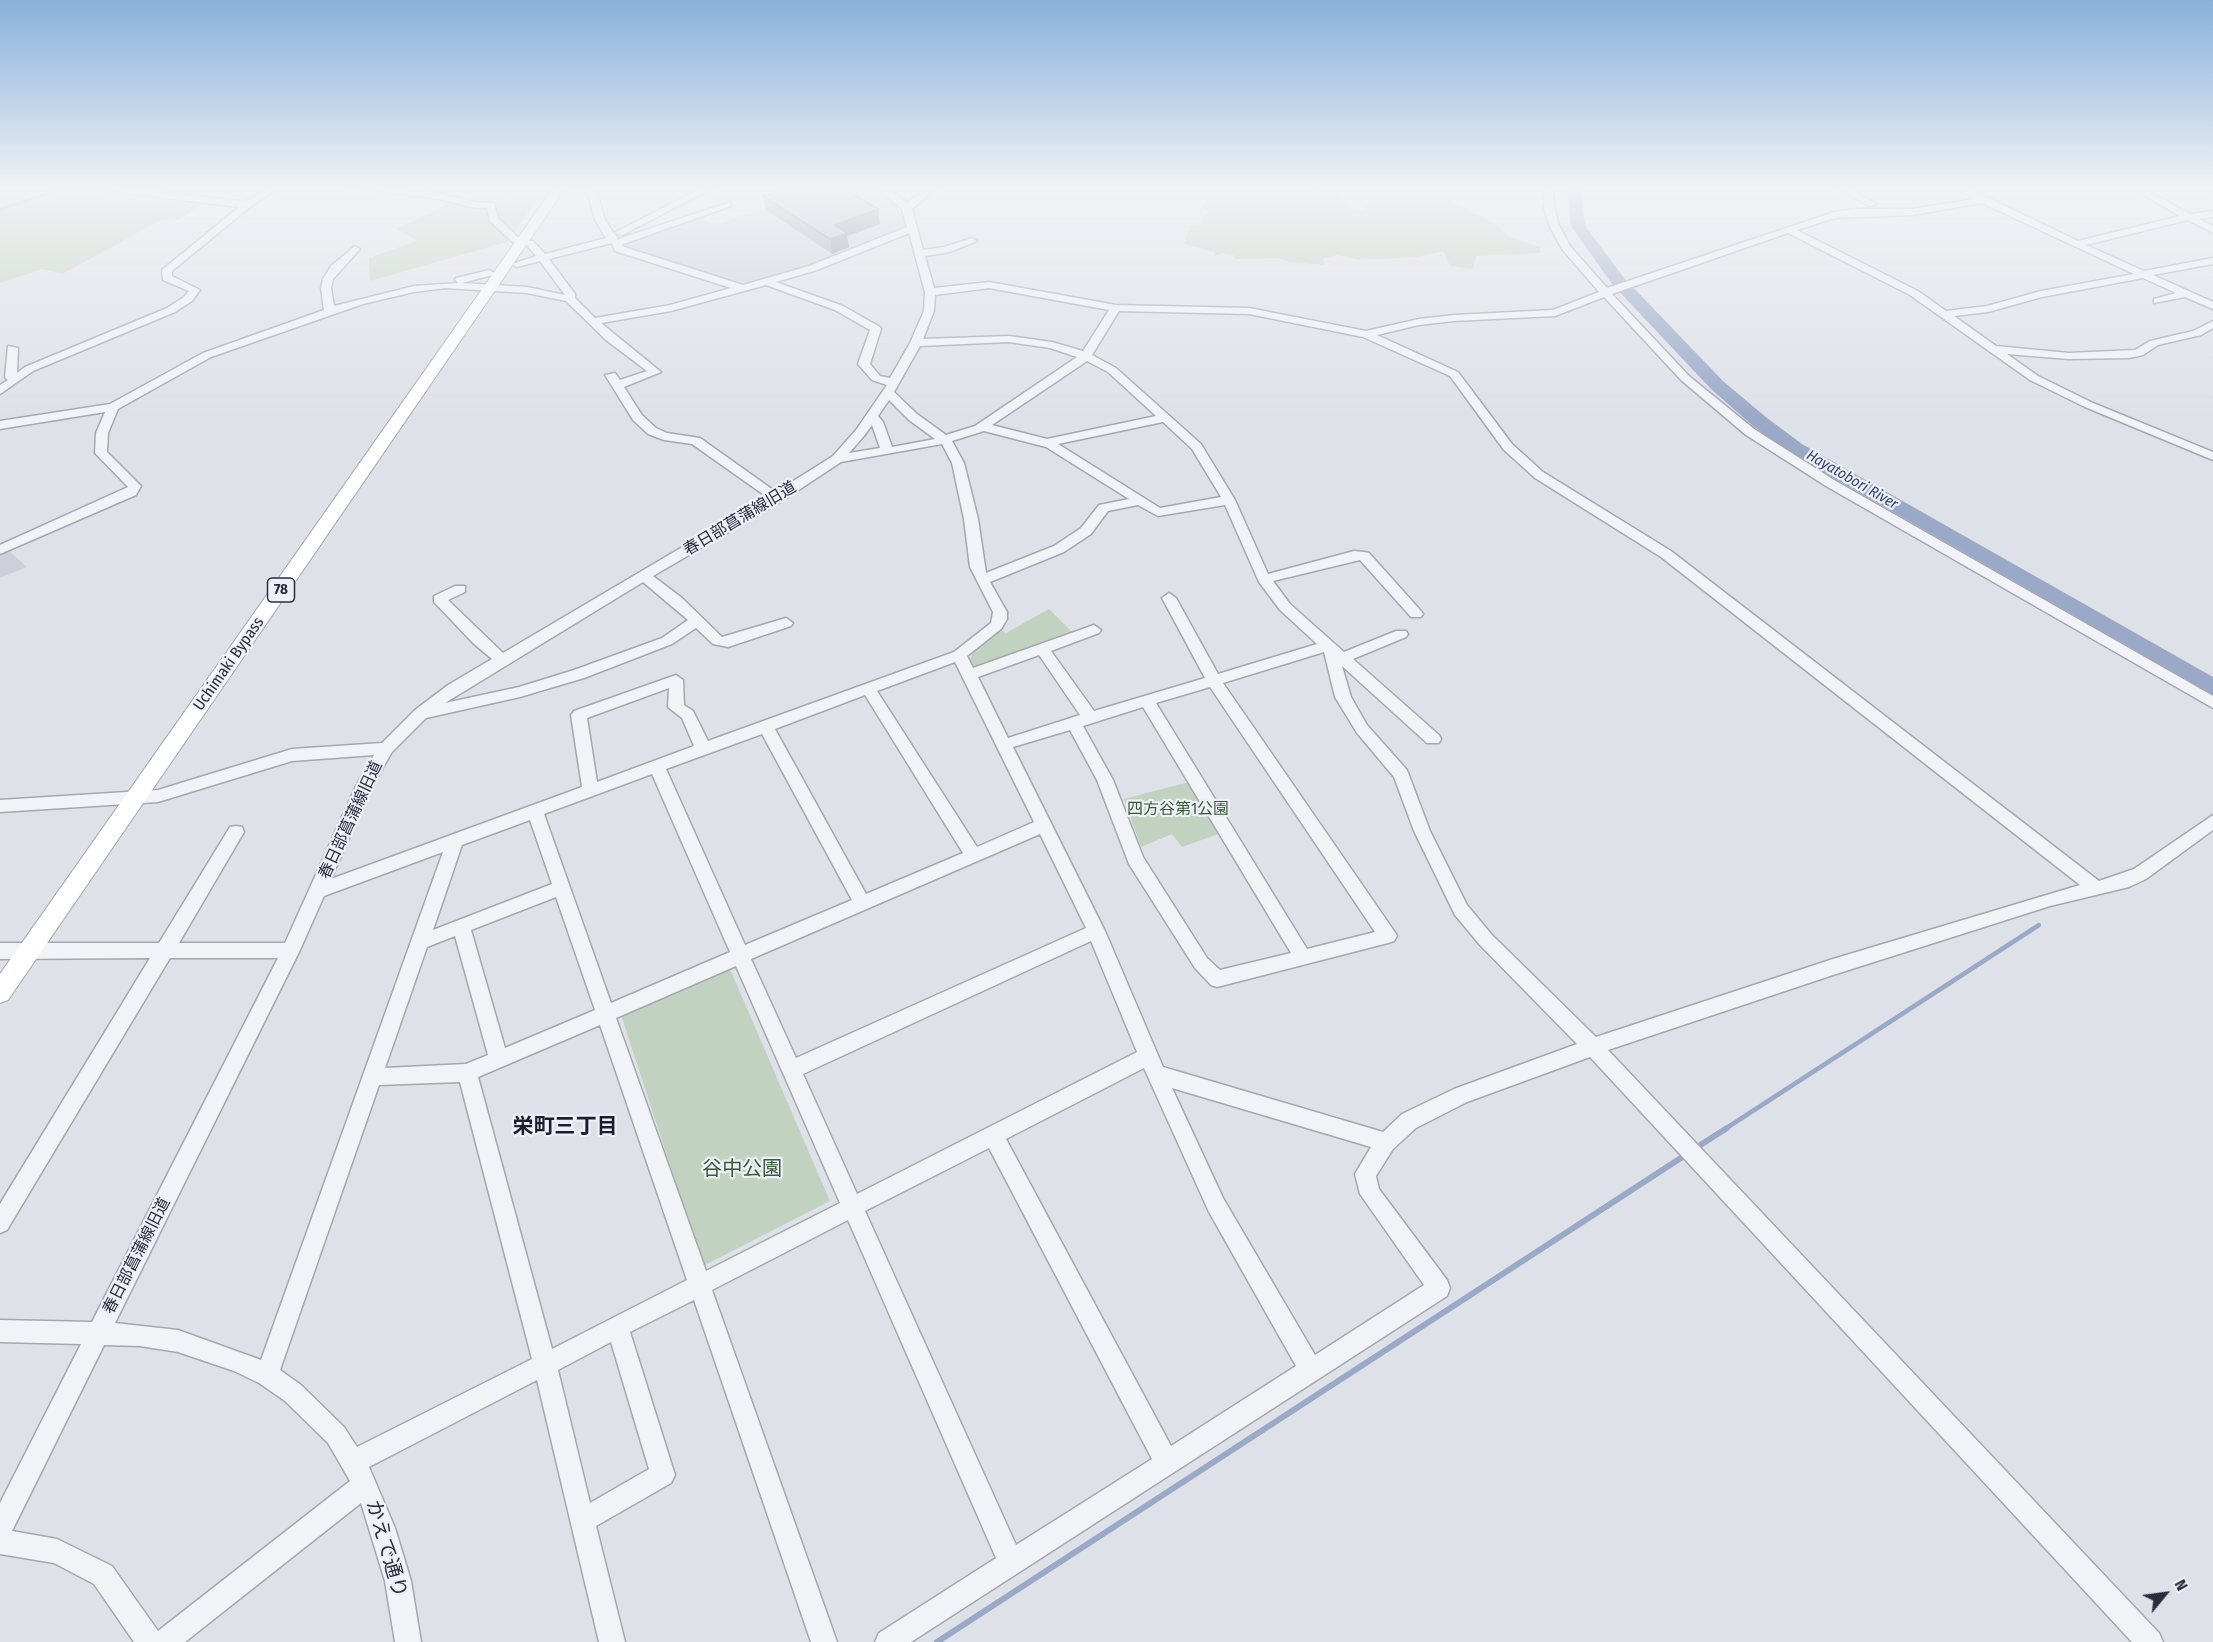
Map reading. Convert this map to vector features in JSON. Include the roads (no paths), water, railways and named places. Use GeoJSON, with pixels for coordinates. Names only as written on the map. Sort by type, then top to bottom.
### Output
{"type":"FeatureCollection","features":[{"type":"Feature","properties":{"kind":"main road","name":"Uchimaki Bypass"},"geometry":{"type":"LineString","coordinates":[[0,993],[490,280],[506,264]]}},
{"type":"Feature","properties":{"kind":"street"},"geometry":{"type":"LineString","coordinates":[[0,391],[15,377],[68,352],[171,310],[188,299],[195,291],[167,278],[167,270],[175,264]]}},
{"type":"Feature","properties":{"kind":"street"},"geometry":{"type":"LineString","coordinates":[[329,311],[326,288],[328,279],[340,264]]}},
{"type":"Feature","properties":{"kind":"street"},"geometry":{"type":"LineString","coordinates":[[547,264],[565,285],[570,299]]}},
{"type":"Feature","properties":{"kind":"street"},"geometry":{"type":"LineString","coordinates":[[660,264],[742,288]]}},
{"type":"Feature","properties":{"kind":"street"},"geometry":{"type":"LineString","coordinates":[[594,321],[671,308],[824,264]]}},
{"type":"Feature","properties":{"kind":"street","name":"春日部菖蒲線旧道"},"geometry":{"type":"LineString","coordinates":[[0,1529],[291,950],[363,788],[386,748],[420,714],[453,689],[777,498],[837,459],[872,417],[916,343],[929,311],[930,292],[923,264]]}},
{"type":"Feature","properties":{"kind":"street"},"geometry":{"type":"LineString","coordinates":[[1581,264],[1685,378],[1770,445],[2213,703]]}},
{"type":"Feature","properties":{"kind":"street"},"geometry":{"type":"LineString","coordinates":[[1366,333],[1419,322],[1454,318],[1555,313],[1642,278],[1686,264]]}},
{"type":"Feature","properties":{"kind":"street"},"geometry":{"type":"LineString","coordinates":[[1857,264],[1896,283],[1944,314],[2015,367],[2069,396],[2213,456]]}},
{"type":"Feature","properties":{"kind":"street"},"geometry":{"type":"LineString","coordinates":[[2119,264],[2213,306]]}},
{"type":"Feature","properties":{"kind":"street"},"geometry":{"type":"LineString","coordinates":[[1944,314],[1988,309],[2041,294],[2200,264]]}},
{"type":"Feature","properties":{"kind":"street"},"geometry":{"type":"LineString","coordinates":[[0,425],[114,407],[207,355],[329,311],[385,295],[490,280],[570,299],[618,344],[655,372],[615,380],[637,417],[652,431],[664,436],[696,441],[777,498]]}},
{"type":"Feature","properties":{"kind":"street"},"geometry":{"type":"LineString","coordinates":[[318,891],[766,728],[959,655],[996,626],[1000,620],[1000,612],[982,580],[964,483],[958,463],[946,441],[913,417],[891,388],[876,378],[864,364],[876,329],[839,308],[766,282]]}},
{"type":"Feature","properties":{"kind":"street"},"geometry":{"type":"LineString","coordinates":[[930,292],[989,285],[1116,308],[1249,311],[1366,333],[1454,374],[1508,447],[1539,476],[1666,554],[2098,889]]}},
{"type":"Feature","properties":{"kind":"street"},"geometry":{"type":"LineString","coordinates":[[2158,301],[2186,294]]}},
{"type":"Feature","properties":{"kind":"street"},"geometry":{"type":"LineString","coordinates":[[837,459],[946,441],[982,427],[1086,356],[1116,308]]}},
{"type":"Feature","properties":{"kind":"street"},"geometry":{"type":"LineString","coordinates":[[1992,349],[2069,356],[2129,356],[2139,353],[2154,343],[2197,333],[2213,324]]}},
{"type":"Feature","properties":{"kind":"street"},"geometry":{"type":"LineString","coordinates":[[916,343],[1009,339],[1052,345],[1086,356],[1112,370],[1197,447],[1229,500],[1264,579],[1285,607],[1432,739]]}},
{"type":"Feature","properties":{"kind":"street"},"geometry":{"type":"LineString","coordinates":[[12,348],[5,364],[11,377],[15,377]]}},
{"type":"Feature","properties":{"kind":"street"},"geometry":{"type":"LineString","coordinates":[[0,550],[131,492],[135,486],[101,453],[102,433],[114,407]]}},
{"type":"Feature","properties":{"kind":"street"},"geometry":{"type":"LineString","coordinates":[[872,417],[877,422],[887,451]]}},
{"type":"Feature","properties":{"kind":"street"},"geometry":{"type":"LineString","coordinates":[[1046,443],[1166,418]]}},
{"type":"Feature","properties":{"kind":"street"},"geometry":{"type":"LineString","coordinates":[[982,427],[1019,434],[1071,455],[1158,512],[1229,500]]}},
{"type":"Feature","properties":{"kind":"street"},"geometry":{"type":"LineString","coordinates":[[982,580],[1059,549],[1086,531],[1104,508],[1140,501]]}},
{"type":"Feature","properties":{"kind":"street"},"geometry":{"type":"LineString","coordinates":[[1264,579],[1354,555],[1364,556],[1416,614]]}},
{"type":"Feature","properties":{"kind":"street"},"geometry":{"type":"LineString","coordinates":[[644,576],[697,620],[718,641],[728,642],[786,623]]}},
{"type":"Feature","properties":{"kind":"street"},"geometry":{"type":"LineString","coordinates":[[460,589],[439,598],[501,659]]}},
{"type":"Feature","properties":{"kind":"street"},"geometry":{"type":"LineString","coordinates":[[1074,724],[1105,780],[1135,859],[1201,963],[1217,979],[1388,936],[1215,682],[1169,598]]}},
{"type":"Feature","properties":{"kind":"street"},"geometry":{"type":"LineString","coordinates":[[420,714],[520,692],[579,674],[667,641],[697,620]]}},
{"type":"Feature","properties":{"kind":"street"},"geometry":{"type":"LineString","coordinates":[[969,675],[1094,630]]}},
{"type":"Feature","properties":{"kind":"street"},"geometry":{"type":"LineString","coordinates":[[1342,658],[1401,634]]}},
{"type":"Feature","properties":{"kind":"street"},"geometry":{"type":"LineString","coordinates":[[1002,745],[1215,682],[1329,645]]}},
{"type":"Feature","properties":{"kind":"street"},"geometry":{"type":"LineString","coordinates":[[1329,645],[1343,697],[1362,729],[1401,774],[1422,831],[1461,910],[1486,940],[1593,1047],[2150,1642]]}},
{"type":"Feature","properties":{"kind":"street"},"geometry":{"type":"LineString","coordinates":[[1042,649],[1091,719]]}},
{"type":"Feature","properties":{"kind":"street"},"geometry":{"type":"LineString","coordinates":[[959,655],[1096,931],[1152,1065],[1216,1204],[1311,1370]]}},
{"type":"Feature","properties":{"kind":"street"},"geometry":{"type":"LineString","coordinates":[[591,791],[585,766],[579,715],[676,680],[676,707],[688,715],[704,750]]}},
{"type":"Feature","properties":{"kind":"street"},"geometry":{"type":"LineString","coordinates":[[869,690],[973,855]]}},
{"type":"Feature","properties":{"kind":"street"},"geometry":{"type":"LineString","coordinates":[[1148,702],[1302,956]]}},
{"type":"Feature","properties":{"kind":"street"},"geometry":{"type":"LineString","coordinates":[[766,728],[862,903]]}},
{"type":"Feature","properties":{"kind":"street"},"geometry":{"type":"LineString","coordinates":[[0,806],[158,796],[292,755],[386,748]]}},
{"type":"Feature","properties":{"kind":"street"},"geometry":{"type":"LineString","coordinates":[[657,767],[1011,1563]]}},
{"type":"Feature","properties":{"kind":"street"},"geometry":{"type":"LineString","coordinates":[[535,811],[824,1642]]}},
{"type":"Feature","properties":{"kind":"street"},"geometry":{"type":"LineString","coordinates":[[888,1642],[1439,1288],[1370,1194],[1365,1174],[1386,1142],[1409,1121],[1461,1095],[1593,1047],[1855,960],[2050,899],[2098,889],[2140,874],[2213,821]]}},
{"type":"Feature","properties":{"kind":"street"},"geometry":{"type":"LineString","coordinates":[[370,1077],[467,1073],[1042,826]]}},
{"type":"Feature","properties":{"kind":"street"},"geometry":{"type":"LineString","coordinates":[[0,1223],[236,832]]}},
{"type":"Feature","properties":{"kind":"street"},"geometry":{"type":"LineString","coordinates":[[267,1376],[370,1077],[455,841]]}},
{"type":"Feature","properties":{"kind":"street"},"geometry":{"type":"LineString","coordinates":[[418,943],[562,887]]}},
{"type":"Feature","properties":{"kind":"street"},"geometry":{"type":"LineString","coordinates":[[461,926],[499,1060]]}},
{"type":"Feature","properties":{"kind":"street"},"geometry":{"type":"LineString","coordinates":[[792,1070],[1096,931]]}},
{"type":"Feature","properties":{"kind":"street"},"geometry":{"type":"LineString","coordinates":[[0,951],[291,950]]}},
{"type":"Feature","properties":{"kind":"street"},"geometry":{"type":"LineString","coordinates":[[353,1462],[993,1135],[1152,1065],[1386,1142]]}},
{"type":"Feature","properties":{"kind":"street"},"geometry":{"type":"LineString","coordinates":[[467,1073],[545,1365],[612,1642]]}},
{"type":"Feature","properties":{"kind":"street"},"geometry":{"type":"LineString","coordinates":[[993,1135],[1167,1462]]}},
{"type":"Feature","properties":{"kind":"street"},"geometry":{"type":"LineString","coordinates":[[582,1521],[663,1475],[618,1328]]}},
{"type":"Feature","properties":{"kind":"street","name":"かえで通り"},"geometry":{"type":"LineString","coordinates":[[0,1331],[98,1333],[178,1341],[213,1351],[267,1376],[293,1393],[336,1435],[366,1484],[383,1528],[398,1581],[408,1642]]}},
{"type":"Feature","properties":{"kind":"street"},"geometry":{"type":"LineString","coordinates":[[164,1642],[366,1484]]}},
{"type":"Feature","properties":{"kind":"street"},"geometry":{"type":"LineString","coordinates":[[0,1542],[57,1551],[103,1575],[150,1642]]}},
{"type":"Feature","properties":{"kind":"waterway","name":"Hayatobori River"},"geometry":{"type":"LineString","coordinates":[[1605,264],[1618,281],[1717,385],[1795,448],[2213,687]]}},
{"type":"Feature","properties":{"kind":"waterway"},"geometry":{"type":"LineString","coordinates":[[1725,1129],[2039,925]]}},
{"type":"Feature","properties":{"kind":"waterway"},"geometry":{"type":"LineString","coordinates":[[1694,1149],[1727,1128]]}},
{"type":"Feature","properties":{"kind":"waterway"},"geometry":{"type":"LineString","coordinates":[[937,1642],[1687,1154]]}},
{"type":"Feature","properties":{"kind":"district","name":"栄町三丁目"},"geometry":{"type":"Point","coordinates":[565,1127]}},
{"type":"Feature","properties":{"kind":"park label","name":"四方谷第1公園"},"geometry":{"type":"Point","coordinates":[1178,810]}},
{"type":"Feature","properties":{"kind":"park label","name":"谷中公園"},"geometry":{"type":"Point","coordinates":[742,1169]}}]}
